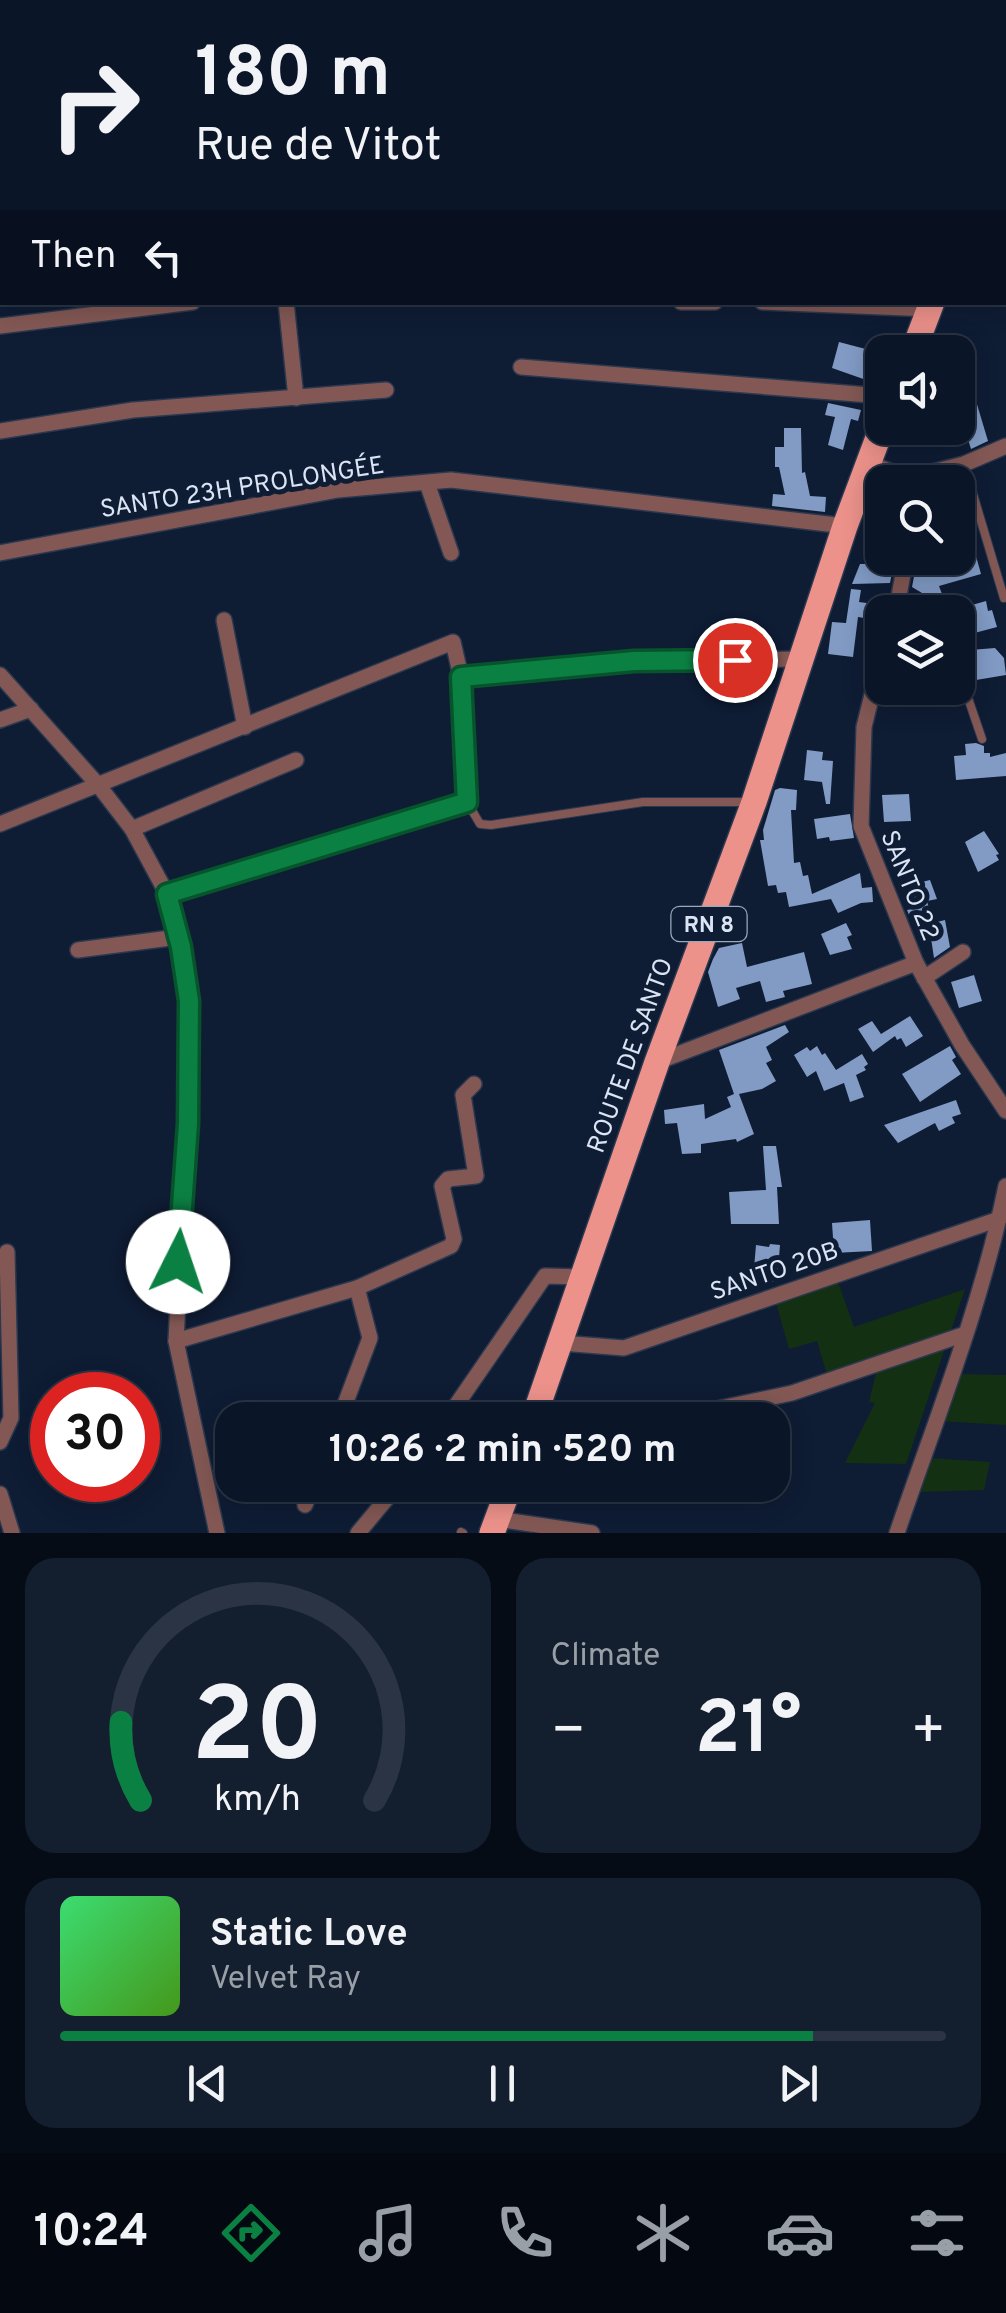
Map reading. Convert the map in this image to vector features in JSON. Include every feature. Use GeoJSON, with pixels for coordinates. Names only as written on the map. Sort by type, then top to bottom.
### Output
{"type":"FeatureCollection","features":[{"type":"Feature","properties":{"kind":"main road"},"geometry":{"type":"LineString","coordinates":[[919,335],[931,306]]}},
{"type":"Feature","properties":{"kind":"main road","name":"ROUTE DE SANTO"},"geometry":{"type":"LineString","coordinates":[[540,1402],[657,1062],[754,802],[875,445]]}},
{"type":"Feature","properties":{"kind":"main road"},"geometry":{"type":"LineString","coordinates":[[495,1526],[504,1502]]}},
{"type":"Feature","properties":{"kind":"street"},"geometry":{"type":"LineString","coordinates":[[0,326],[94,308],[144,305]]}},
{"type":"Feature","properties":{"kind":"street"},"geometry":{"type":"LineString","coordinates":[[286,305],[296,398]]}},
{"type":"Feature","properties":{"kind":"street"},"geometry":{"type":"LineString","coordinates":[[889,305],[931,306]]}},
{"type":"Feature","properties":{"kind":"street"},"geometry":{"type":"LineString","coordinates":[[521,368],[865,395]]}},
{"type":"Feature","properties":{"kind":"street"},"geometry":{"type":"LineString","coordinates":[[0,431],[133,410],[386,390]]}},
{"type":"Feature","properties":{"kind":"street"},"geometry":{"type":"LineString","coordinates":[[960,465],[1006,446]]}},
{"type":"Feature","properties":{"kind":"street"},"geometry":{"type":"LineString","coordinates":[[868,463],[873,465]]}},
{"type":"Feature","properties":{"kind":"street","name":"SANTO 23H PROLONGÉE"},"geometry":{"type":"LineString","coordinates":[[0,553],[338,490],[451,480],[845,526]]}},
{"type":"Feature","properties":{"kind":"street"},"geometry":{"type":"LineString","coordinates":[[427,482],[451,553]]}},
{"type":"Feature","properties":{"kind":"street"},"geometry":{"type":"LineString","coordinates":[[224,620],[244,727]]}},
{"type":"Feature","properties":{"kind":"street"},"geometry":{"type":"LineString","coordinates":[[0,824],[453,642],[461,677],[467,802],[167,894]]}},
{"type":"Feature","properties":{"kind":"street"},"geometry":{"type":"LineString","coordinates":[[461,677],[634,661],[803,659]]}},
{"type":"Feature","properties":{"kind":"street"},"geometry":{"type":"LineString","coordinates":[[0,675],[132,828],[167,894],[178,937],[189,1001],[188,1124],[176,1341],[217,1533]]}},
{"type":"Feature","properties":{"kind":"street","name":"SANTO 22"},"geometry":{"type":"LineString","coordinates":[[872,705],[864,727],[861,826],[920,971],[1006,1111]]}},
{"type":"Feature","properties":{"kind":"street"},"geometry":{"type":"LineString","coordinates":[[0,720],[31,708]]}},
{"type":"Feature","properties":{"kind":"street"},"geometry":{"type":"LineString","coordinates":[[132,828],[296,760]]}},
{"type":"Feature","properties":{"kind":"street"},"geometry":{"type":"LineString","coordinates":[[78,950],[178,937]]}},
{"type":"Feature","properties":{"kind":"street"},"geometry":{"type":"LineString","coordinates":[[657,1062],[920,971],[963,952]]}},
{"type":"Feature","properties":{"kind":"street"},"geometry":{"type":"LineString","coordinates":[[176,1341],[357,1288],[452,1246],[454,1239],[442,1186],[448,1178],[476,1176],[463,1095],[474,1084]]}},
{"type":"Feature","properties":{"kind":"street"},"geometry":{"type":"LineString","coordinates":[[896,1533],[1002,1224],[1006,1186]]}},
{"type":"Feature","properties":{"kind":"street","name":"SANTO 20B"},"geometry":{"type":"LineString","coordinates":[[561,1343],[624,1348],[1002,1224]]}},
{"type":"Feature","properties":{"kind":"street"},"geometry":{"type":"LineString","coordinates":[[0,1442],[11,1418],[7,1252]]}},
{"type":"Feature","properties":{"kind":"street"},"geometry":{"type":"LineString","coordinates":[[458,1402],[545,1276],[583,1277]]}},
{"type":"Feature","properties":{"kind":"street"},"geometry":{"type":"LineString","coordinates":[[347,1402],[370,1338],[357,1288]]}},
{"type":"Feature","properties":{"kind":"street"},"geometry":{"type":"LineString","coordinates":[[750,1402],[792,1393],[965,1334]]}},
{"type":"Feature","properties":{"kind":"street"},"geometry":{"type":"LineString","coordinates":[[0,1494],[12,1533]]}},
{"type":"Feature","properties":{"kind":"street"},"geometry":{"type":"LineString","coordinates":[[358,1533],[384,1502]]}},
{"type":"Feature","properties":{"kind":"street"},"geometry":{"type":"LineString","coordinates":[[495,1526],[592,1533]]}},
{"type":"Feature","properties":{"kind":"lane"},"geometry":{"type":"LineString","coordinates":[[964,464],[1004,598]]}},
{"type":"Feature","properties":{"kind":"lane"},"geometry":{"type":"LineString","coordinates":[[970,705],[982,740]]}},
{"type":"Feature","properties":{"kind":"lane"},"geometry":{"type":"LineString","coordinates":[[467,802],[480,824],[491,826],[643,802],[754,802]]}},
{"type":"Feature","properties":{"kind":"green space"},"geometry":{"type":"Polygon","coordinates":[[[838,1282],[854,1327],[965,1289],[906,1464],[845,1463],[875,1403],[869,1402],[876,1373],[831,1388],[817,1341],[789,1349],[776,1303],[838,1282]]]}},
{"type":"Feature","properties":{"kind":"green space"},"geometry":{"type":"Polygon","coordinates":[[[956,1374],[1006,1375],[1006,1425],[940,1421],[956,1374]]]}},
{"type":"Feature","properties":{"kind":"green space"},"geometry":{"type":"Polygon","coordinates":[[[930,1458],[990,1462],[984,1490],[918,1492],[930,1458]]]}},
{"type":"Feature","properties":{"kind":"building"},"geometry":{"type":"Polygon","coordinates":[[[839,342],[865,349],[865,380],[832,368],[839,342]]]}},
{"type":"Feature","properties":{"kind":"building"},"geometry":{"type":"Polygon","coordinates":[[[975,398],[988,441],[971,449],[970,445],[975,445],[975,398]]]}},
{"type":"Feature","properties":{"kind":"building"},"geometry":{"type":"Polygon","coordinates":[[[828,403],[861,410],[858,421],[851,419],[843,450],[828,445],[835,417],[825,415],[828,403]]]}},
{"type":"Feature","properties":{"kind":"building"},"geometry":{"type":"Polygon","coordinates":[[[784,428],[801,428],[802,473],[805,472],[810,496],[826,497],[825,512],[772,506],[773,494],[785,495],[779,467],[775,467],[775,447],[784,447],[784,428]]]}},
{"type":"Feature","properties":{"kind":"building"},"geometry":{"type":"Polygon","coordinates":[[[975,556],[981,574],[939,586],[941,595],[925,595],[912,587],[914,575],[975,575],[975,556]]]}},
{"type":"Feature","properties":{"kind":"building"},"geometry":{"type":"Polygon","coordinates":[[[860,564],[865,564],[865,575],[892,575],[890,583],[852,584],[860,564]]]}},
{"type":"Feature","properties":{"kind":"building"},"geometry":{"type":"Polygon","coordinates":[[[851,589],[861,590],[859,602],[865,603],[865,618],[858,617],[853,657],[828,654],[832,622],[846,623],[851,589]]]}},
{"type":"Feature","properties":{"kind":"building"},"geometry":{"type":"Polygon","coordinates":[[[986,601],[997,627],[975,633],[975,604],[986,601]]]}},
{"type":"Feature","properties":{"kind":"building"},"geometry":{"type":"Polygon","coordinates":[[[995,648],[1004,658],[1006,675],[975,680],[975,650],[995,648]]]}},
{"type":"Feature","properties":{"kind":"building"},"geometry":{"type":"Polygon","coordinates":[[[965,744],[984,746],[984,753],[990,753],[990,757],[1006,753],[1006,776],[956,780],[954,756],[966,755],[965,744]]]}},
{"type":"Feature","properties":{"kind":"building"},"geometry":{"type":"Polygon","coordinates":[[[807,750],[823,752],[822,760],[833,761],[830,804],[826,804],[822,782],[804,780],[807,750]]]}},
{"type":"Feature","properties":{"kind":"building"},"geometry":{"type":"Polygon","coordinates":[[[775,790],[797,790],[796,810],[791,810],[794,863],[800,862],[803,876],[808,875],[812,894],[860,873],[862,888],[872,887],[873,902],[838,913],[831,899],[789,907],[786,892],[778,893],[776,885],[768,886],[760,840],[764,840],[763,830],[775,790]]]}},
{"type":"Feature","properties":{"kind":"building"},"geometry":{"type":"Polygon","coordinates":[[[909,794],[911,821],[884,822],[882,795],[909,794]]]}},
{"type":"Feature","properties":{"kind":"building"},"geometry":{"type":"Polygon","coordinates":[[[850,814],[854,838],[817,839],[814,819],[850,814]]]}},
{"type":"Feature","properties":{"kind":"building"},"geometry":{"type":"Polygon","coordinates":[[[984,831],[999,860],[978,872],[965,842],[984,831]]]}},
{"type":"Feature","properties":{"kind":"building"},"geometry":{"type":"Polygon","coordinates":[[[930,880],[937,899],[927,901],[933,923],[945,920],[950,947],[934,958],[929,925],[914,927],[907,910],[912,909],[909,885],[930,880]]]}},
{"type":"Feature","properties":{"kind":"building"},"geometry":{"type":"Polygon","coordinates":[[[846,923],[852,935],[847,937],[852,949],[830,955],[821,934],[846,923]]]}},
{"type":"Feature","properties":{"kind":"building"},"geometry":{"type":"Polygon","coordinates":[[[742,943],[747,967],[804,952],[812,984],[783,991],[785,997],[766,1002],[760,981],[736,988],[740,999],[718,1007],[708,972],[719,948],[742,943]]]}},
{"type":"Feature","properties":{"kind":"building"},"geometry":{"type":"Polygon","coordinates":[[[974,975],[982,1001],[959,1008],[951,982],[974,975]]]}},
{"type":"Feature","properties":{"kind":"building"},"geometry":{"type":"Polygon","coordinates":[[[910,1016],[923,1036],[906,1047],[895,1036],[873,1052],[858,1029],[872,1021],[881,1034],[910,1016]]]}},
{"type":"Feature","properties":{"kind":"building"},"geometry":{"type":"Polygon","coordinates":[[[785,1025],[789,1032],[766,1047],[772,1060],[766,1063],[776,1081],[739,1094],[754,1134],[737,1142],[736,1139],[701,1144],[701,1153],[682,1154],[677,1123],[665,1124],[664,1110],[704,1104],[705,1119],[731,1107],[727,1097],[734,1094],[719,1050],[785,1025]]]}},
{"type":"Feature","properties":{"kind":"building"},"geometry":{"type":"Polygon","coordinates":[[[817,1046],[836,1070],[862,1054],[868,1064],[866,1070],[856,1075],[864,1097],[850,1102],[844,1083],[824,1091],[816,1071],[807,1077],[794,1055],[817,1046]]]}},
{"type":"Feature","properties":{"kind":"building"},"geometry":{"type":"Polygon","coordinates":[[[950,1046],[956,1057],[952,1060],[961,1074],[920,1102],[902,1074],[950,1046]]]}},
{"type":"Feature","properties":{"kind":"building"},"geometry":{"type":"Polygon","coordinates":[[[956,1100],[961,1114],[952,1117],[955,1123],[939,1131],[935,1123],[898,1143],[884,1125],[956,1100]]]}},
{"type":"Feature","properties":{"kind":"building"},"geometry":{"type":"Polygon","coordinates":[[[763,1146],[776,1146],[782,1187],[777,1187],[779,1224],[731,1224],[729,1192],[766,1190],[763,1146]]]}},
{"type":"Feature","properties":{"kind":"building"},"geometry":{"type":"Polygon","coordinates":[[[870,1220],[872,1251],[834,1253],[832,1223],[870,1220]]]}},
{"type":"Feature","properties":{"kind":"building"},"geometry":{"type":"Polygon","coordinates":[[[756,1245],[780,1245],[777,1282],[753,1280],[756,1245]]]}},
{"type":"Feature","properties":{"kind":"route"},"geometry":{"type":"LineString","coordinates":[[178,1262],[188,1124],[189,1001],[181,947],[167,894],[467,802],[461,677],[634,661],[735,660]]}}]}
